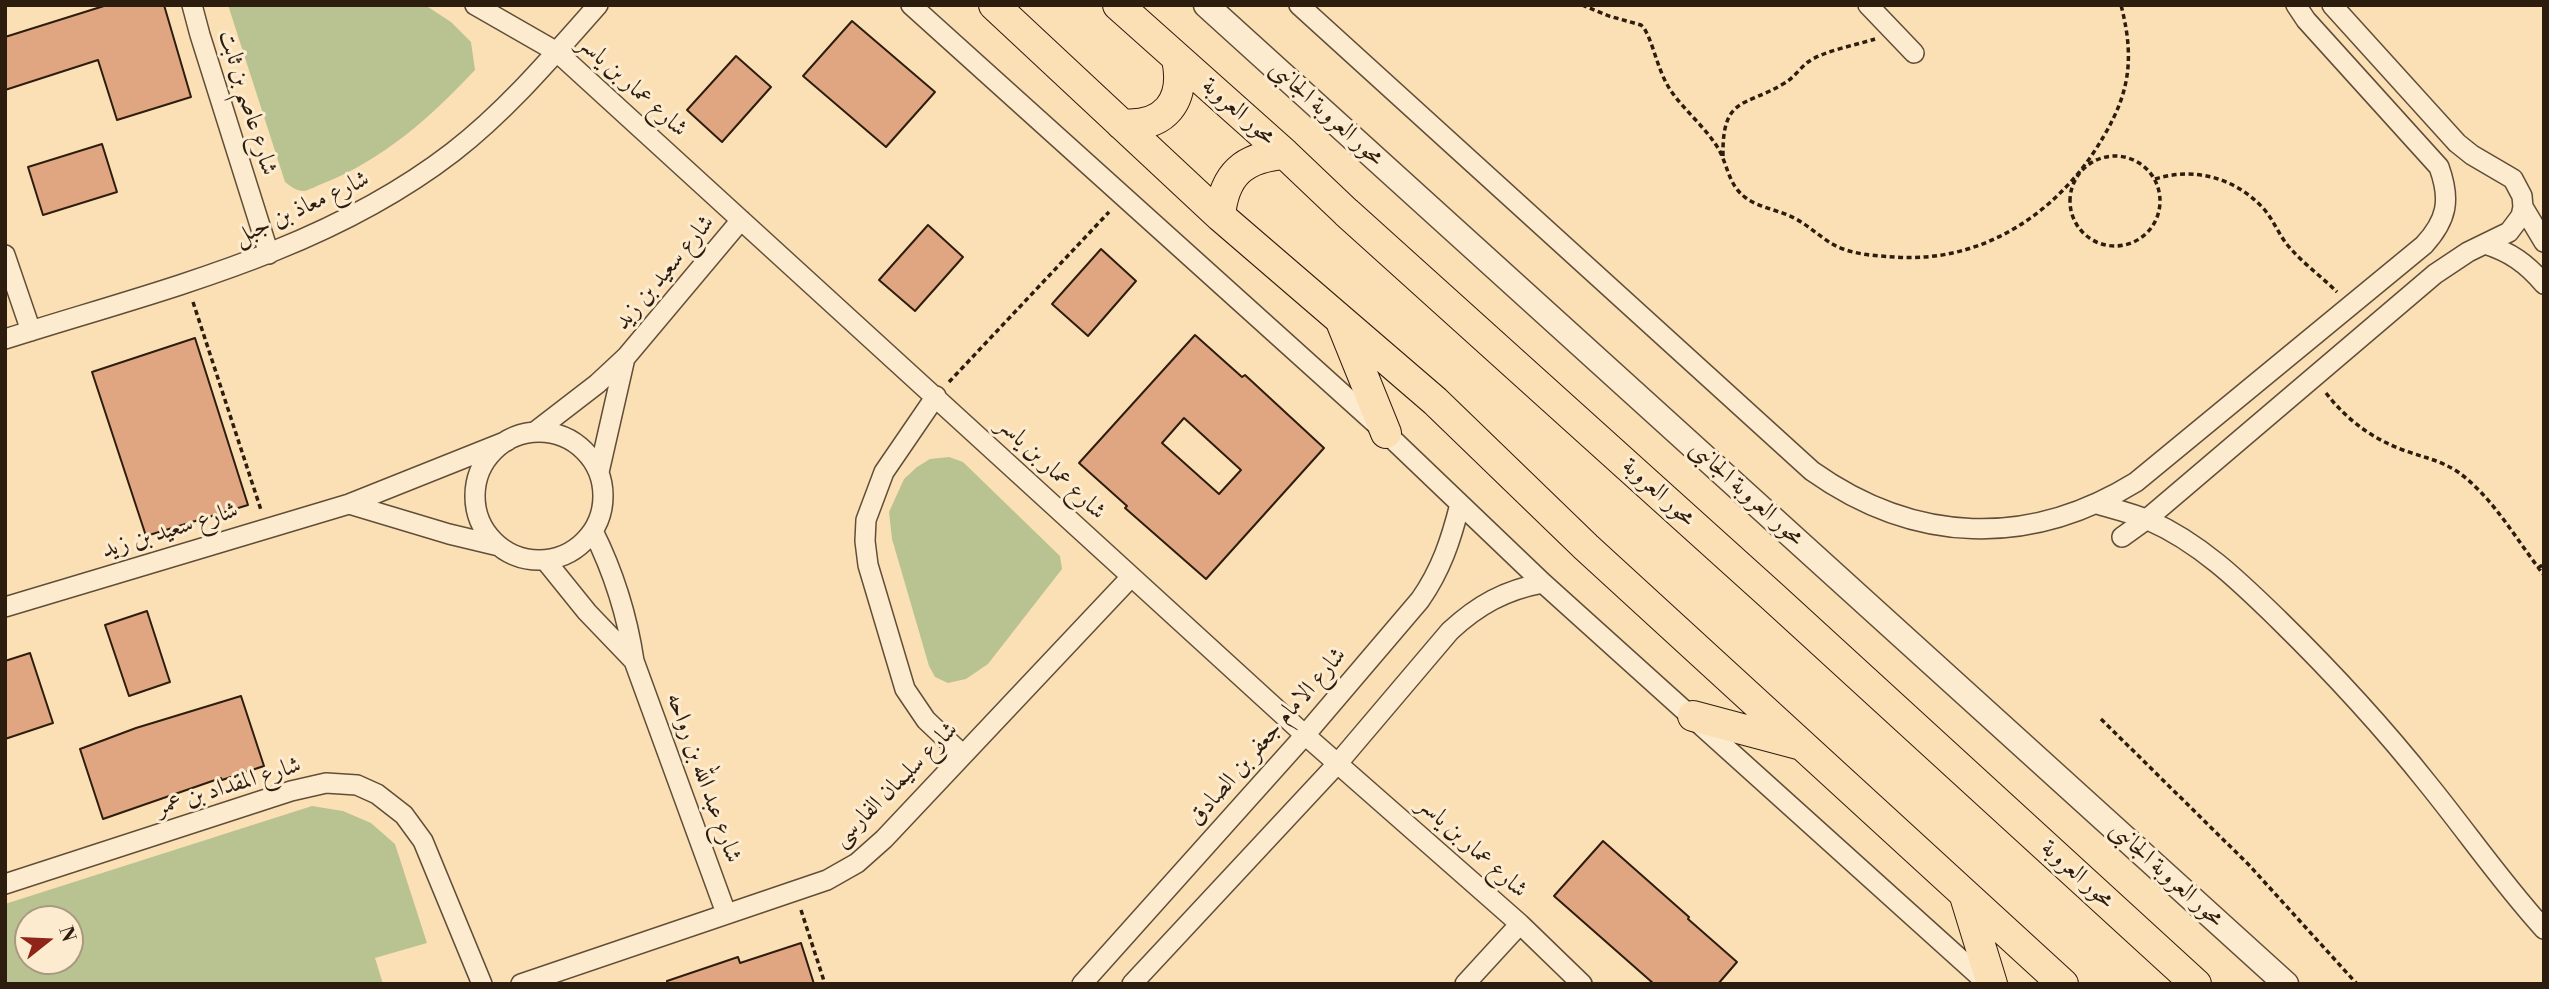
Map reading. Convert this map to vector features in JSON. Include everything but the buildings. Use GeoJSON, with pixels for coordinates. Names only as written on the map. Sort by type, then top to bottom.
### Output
{"type":"FeatureCollection","features":[{"type":"Feature","properties":{"kind":"main road","name":"محور العروبة"},"geometry":{"type":"LineString","coordinates":[[1118,5],[1286,154],[1346,212],[2196,984]]}},
{"type":"Feature","properties":{"kind":"main road"},"geometry":{"type":"LineString","coordinates":[[991,7],[1220,216],[1453,418],[1586,547],[2063,984]]}},
{"type":"Feature","properties":{"kind":"main road"},"geometry":{"type":"LineString","coordinates":[[1121,124],[1139,125],[1155,120],[1169,109],[1178,94],[1181,77],[1177,59]]}},
{"type":"Feature","properties":{"kind":"main road"},"geometry":{"type":"LineString","coordinates":[[1220,216],[1222,196],[1231,177],[1246,163],[1265,155],[1286,154]]}},
{"type":"Feature","properties":{"kind":"main road"},"geometry":{"type":"LineString","coordinates":[[1339,317],[1385,433]]}},
{"type":"Feature","properties":{"kind":"main road"},"geometry":{"type":"LineString","coordinates":[[1693,716],[1801,745]]}},
{"type":"Feature","properties":{"kind":"main road"},"geometry":{"type":"LineString","coordinates":[[1965,895],[1990,984]]}},
{"type":"Feature","properties":{"kind":"street","name":"شارع عاصم بن ثابت"},"geometry":{"type":"LineString","coordinates":[[192,5],[269,254]]}},
{"type":"Feature","properties":{"kind":"street","name":"شارع عمار بن ياسر"},"geometry":{"type":"LineString","coordinates":[[475,5],[557,52],[1305,735],[1520,924],[1582,984]]}},
{"type":"Feature","properties":{"kind":"street","name":"شارع معاذ بن جبل"},"geometry":{"type":"LineString","coordinates":[[5,340],[186,283],[269,254],[336,226],[394,193],[443,159],[506,107],[598,5]]}},
{"type":"Feature","properties":{"kind":"street"},"geometry":{"type":"LineString","coordinates":[[911,5],[1385,433],[1543,583],[1990,984]]}},
{"type":"Feature","properties":{"kind":"street","name":"محور العروبة الجانبى"},"geometry":{"type":"LineString","coordinates":[[1206,5],[2286,984]]}},
{"type":"Feature","properties":{"kind":"street"},"geometry":{"type":"LineString","coordinates":[[1299,5],[1802,461],[1836,488],[1897,516],[1944,527],[1972,529],[2030,526],[2058,519],[2097,504],[2136,482],[2424,246],[2435,233],[2443,218],[2446,201],[2445,184],[2439,167],[2306,20],[2296,5]]}},
{"type":"Feature","properties":{"kind":"street"},"geometry":{"type":"LineString","coordinates":[[1868,5],[1914,53]]}},
{"type":"Feature","properties":{"kind":"street"},"geometry":{"type":"LineString","coordinates":[[2122,537],[2147,519],[2435,274],[2509,232],[2521,216],[2522,196],[2513,178],[2472,155],[2458,143],[2332,5]]}},
{"type":"Feature","properties":{"kind":"street"},"geometry":{"type":"LineString","coordinates":[[2523,206],[2544,242]]}},
{"type":"Feature","properties":{"kind":"street","name":"شارع سعيد بن زيد"},"geometry":{"type":"LineString","coordinates":[[536,431],[597,384],[626,357],[741,220]]}},
{"type":"Feature","properties":{"kind":"street"},"geometry":{"type":"LineString","coordinates":[[2484,244],[2503,249],[2519,258],[2544,284]]}},
{"type":"Feature","properties":{"kind":"street"},"geometry":{"type":"LineString","coordinates":[[5,255],[31,331]]}},
{"type":"Feature","properties":{"kind":"street","name":"شارع سعيد بن زيد"},"geometry":{"type":"LineString","coordinates":[[599,472],[626,357]]}},
{"type":"Feature","properties":{"kind":"street"},"geometry":{"type":"LineString","coordinates":[[936,396],[884,472],[866,520],[865,541],[868,565],[905,689],[926,720],[963,755]]}},
{"type":"Feature","properties":{"kind":"street"},"geometry":{"type":"LineString","coordinates":[[536,431],[552,433],[574,442],[591,458],[599,472],[603,492],[601,512],[593,531],[581,545],[564,555],[545,560],[528,559],[499,545],[479,517],[476,500],[477,482],[493,451],[521,434],[536,431]]}},
{"type":"Feature","properties":{"kind":"street","name":"شارع سعيد بن زيد"},"geometry":{"type":"LineString","coordinates":[[5,607],[349,504],[507,441]]}},
{"type":"Feature","properties":{"kind":"street"},"geometry":{"type":"LineString","coordinates":[[349,504],[449,534],[499,545]]}},
{"type":"Feature","properties":{"kind":"street","name":"شارع الامام جعفر بن الصادق"},"geometry":{"type":"LineString","coordinates":[[1082,984],[1305,735],[1420,600],[1436,577],[1447,551],[1460,504]]}},
{"type":"Feature","properties":{"kind":"street"},"geometry":{"type":"LineString","coordinates":[[2097,504],[2147,519],[2201,550],[2237,578],[2304,644],[2367,712],[2428,783],[2544,929]]}},
{"type":"Feature","properties":{"kind":"street","name":"شارع عبد الله بن رواحه"},"geometry":{"type":"LineString","coordinates":[[593,531],[620,593],[634,661],[726,913]]}},
{"type":"Feature","properties":{"kind":"street","name":"شارع عبد الله بن رواحه"},"geometry":{"type":"LineString","coordinates":[[545,560],[587,612],[634,661]]}},
{"type":"Feature","properties":{"kind":"street","name":"شارع سليمان الفارسى"},"geometry":{"type":"LineString","coordinates":[[521,984],[827,880],[857,863],[884,839],[1132,577]]}},
{"type":"Feature","properties":{"kind":"street"},"geometry":{"type":"LineString","coordinates":[[1132,984],[1338,763],[1450,631],[1470,612],[1493,597],[1519,587],[1543,583]]}},
{"type":"Feature","properties":{"kind":"street","name":"شارع المقداد بن عمر"},"geometry":{"type":"LineString","coordinates":[[5,884],[292,791],[326,783],[357,785],[377,794],[404,815],[423,841],[482,984]]}},
{"type":"Feature","properties":{"kind":"street"},"geometry":{"type":"LineString","coordinates":[[1465,984],[1520,924]]}},
{"type":"Feature","properties":{"kind":"path"},"geometry":{"type":"LineString","coordinates":[[1582,5],[1644,28],[1654,58],[1670,90],[1714,143],[1731,181],[1747,199],[1797,219],[1824,240],[1843,249],[1875,256],[1905,258],[1954,254],[1992,241],[2035,216],[2081,170],[2099,158],[2120,156],[2140,163],[2155,179],[2160,202],[2154,224],[2138,240],[2127,245],[2104,245],[2084,234],[2072,214],[2071,191],[2081,170],[2116,113],[2126,86],[2129,50],[2121,5]]}},
{"type":"Feature","properties":{"kind":"path"},"geometry":{"type":"LineString","coordinates":[[1723,158],[1725,130],[1738,105],[1783,85],[1816,57],[1894,33]]}},
{"type":"Feature","properties":{"kind":"path"},"geometry":{"type":"LineString","coordinates":[[2155,179],[2192,173],[2220,178],[2234,186],[2262,208],[2298,258],[2351,306]]}},
{"type":"Feature","properties":{"kind":"path"},"geometry":{"type":"LineString","coordinates":[[936,396],[1122,197]]}},
{"type":"Feature","properties":{"kind":"path"},"geometry":{"type":"LineString","coordinates":[[186,283],[267,527]]}},
{"type":"Feature","properties":{"kind":"path"},"geometry":{"type":"LineString","coordinates":[[2314,376],[2337,408],[2366,431],[2403,450],[2440,461],[2468,479],[2544,575]]}},
{"type":"Feature","properties":{"kind":"path"},"geometry":{"type":"LineString","coordinates":[[2538,568],[2544,564]]}},
{"type":"Feature","properties":{"kind":"path"},"geometry":{"type":"LineString","coordinates":[[2101,719],[2249,865],[2357,984]]}},
{"type":"Feature","properties":{"kind":"path"},"geometry":{"type":"LineString","coordinates":[[795,891],[825,984]]}},
{"type":"Feature","properties":{"kind":"green space"},"geometry":{"type":"Polygon","coordinates":[[[228,5],[425,5],[451,22],[471,42],[475,70],[424,120],[386,149],[346,173],[309,190],[298,190],[285,182],[228,5]]]}},
{"type":"Feature","properties":{"kind":"green space"},"geometry":{"type":"Polygon","coordinates":[[[949,457],[963,462],[1060,556],[1062,569],[988,664],[966,679],[948,683],[935,677],[929,666],[892,539],[889,512],[904,479],[917,467],[930,459],[949,457]]]}},
{"type":"Feature","properties":{"kind":"green space"},"geometry":{"type":"Polygon","coordinates":[[[312,806],[343,811],[371,823],[395,844],[427,943],[375,958],[383,984],[5,984],[5,904],[312,806]]]}}]}
